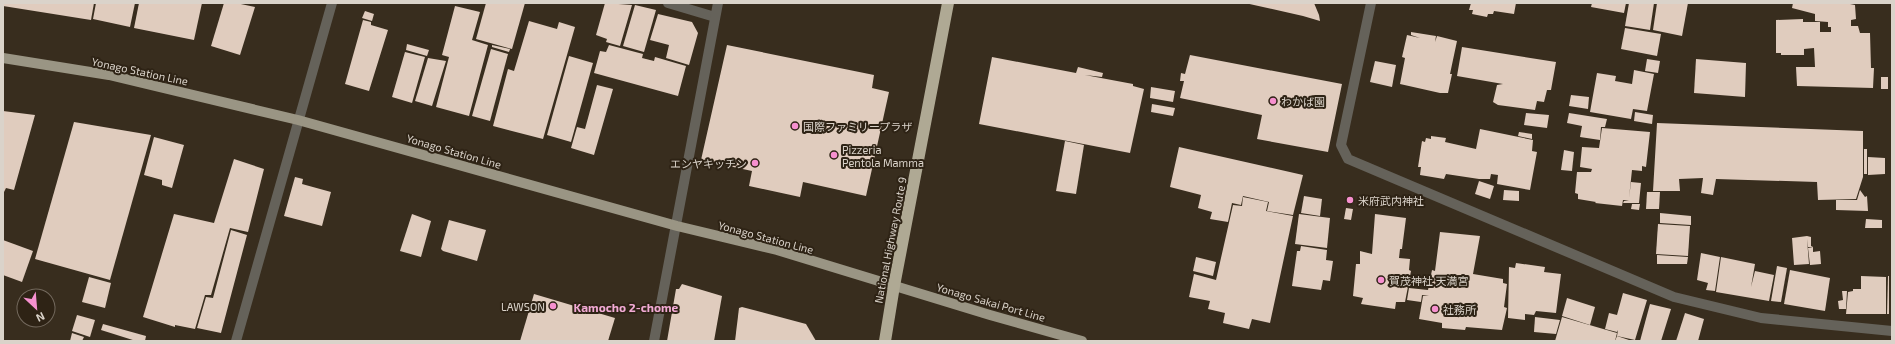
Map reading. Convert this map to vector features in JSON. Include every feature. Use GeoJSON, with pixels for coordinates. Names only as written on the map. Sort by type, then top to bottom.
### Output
{"type":"FeatureCollection","features":[{"type":"Feature","properties":{"kind":"highway","name":"National Highway Route 9"},"geometry":{"type":"LineString","coordinates":[[885,341],[894,286],[948,3]]}},
{"type":"Feature","properties":{"kind":"main road","name":"Yonago Station Line"},"geometry":{"type":"LineString","coordinates":[[3,58],[109,76],[298,120],[677,226],[777,250],[894,286]]}},
{"type":"Feature","properties":{"kind":"main road","name":"Yonago Sakai Port Line"},"geometry":{"type":"LineString","coordinates":[[894,286],[1082,341]]}},
{"type":"Feature","properties":{"kind":"street"},"geometry":{"type":"LineString","coordinates":[[236,341],[332,3]]}},
{"type":"Feature","properties":{"kind":"street"},"geometry":{"type":"LineString","coordinates":[[668,3],[715,17]]}},
{"type":"Feature","properties":{"kind":"street"},"geometry":{"type":"LineString","coordinates":[[654,341],[677,226],[718,3]]}},
{"type":"Feature","properties":{"kind":"street"},"geometry":{"type":"LineString","coordinates":[[1371,3],[1341,145],[1348,159],[1674,297],[1762,318],[1892,331]]}},
{"type":"Feature","properties":{"kind":"building"},"geometry":{"type":"Polygon","coordinates":[[[3,3],[94,3],[91,20],[3,6],[3,3]]]}},
{"type":"Feature","properties":{"kind":"building"},"geometry":{"type":"Polygon","coordinates":[[[96,3],[135,3],[130,27],[93,19],[96,3]]]}},
{"type":"Feature","properties":{"kind":"building"},"geometry":{"type":"Polygon","coordinates":[[[139,3],[202,3],[194,40],[134,28],[139,3]]]}},
{"type":"Feature","properties":{"kind":"building"},"geometry":{"type":"Polygon","coordinates":[[[224,3],[236,3],[255,7],[240,55],[211,46],[224,3]]]}},
{"type":"Feature","properties":{"kind":"building"},"geometry":{"type":"Polygon","coordinates":[[[486,3],[525,3],[512,49],[476,39],[486,3]]]}},
{"type":"Feature","properties":{"kind":"building"},"geometry":{"type":"Polygon","coordinates":[[[605,3],[632,5],[620,46],[606,42],[607,39],[596,35],[605,3]]]}},
{"type":"Feature","properties":{"kind":"building"},"geometry":{"type":"Polygon","coordinates":[[[1245,3],[1314,3],[1320,21],[1303,16],[1245,3]]]}},
{"type":"Feature","properties":{"kind":"building"},"geometry":{"type":"Polygon","coordinates":[[[1471,3],[1516,3],[1514,14],[1494,11],[1493,14],[1488,14],[1487,17],[1472,14],[1473,10],[1469,10],[1471,3]]]}},
{"type":"Feature","properties":{"kind":"building"},"geometry":{"type":"Polygon","coordinates":[[[1592,3],[1626,3],[1624,13],[1591,7],[1592,3]]]}},
{"type":"Feature","properties":{"kind":"building"},"geometry":{"type":"Polygon","coordinates":[[[1629,3],[1654,3],[1650,30],[1625,26],[1629,3]]]}},
{"type":"Feature","properties":{"kind":"building"},"geometry":{"type":"Polygon","coordinates":[[[1657,3],[1688,3],[1682,36],[1653,30],[1657,3]]]}},
{"type":"Feature","properties":{"kind":"building"},"geometry":{"type":"Polygon","coordinates":[[[1793,3],[1845,3],[1855,5],[1856,19],[1851,20],[1851,26],[1858,26],[1860,33],[1870,33],[1871,68],[1874,68],[1873,88],[1797,86],[1796,67],[1815,67],[1814,48],[1804,49],[1804,55],[1781,55],[1781,53],[1776,53],[1776,20],[1803,19],[1803,22],[1820,22],[1820,32],[1831,32],[1831,27],[1828,27],[1828,22],[1815,21],[1815,14],[1792,8],[1793,3]]]}},
{"type":"Feature","properties":{"kind":"building"},"geometry":{"type":"Polygon","coordinates":[[[635,5],[656,10],[644,52],[623,46],[635,5]]]}},
{"type":"Feature","properties":{"kind":"building"},"geometry":{"type":"Polygon","coordinates":[[[455,6],[480,12],[472,40],[488,45],[469,116],[436,107],[449,57],[442,55],[455,6]]]}},
{"type":"Feature","properties":{"kind":"building"},"geometry":{"type":"Polygon","coordinates":[[[365,11],[374,14],[372,21],[362,18],[365,11]]]}},
{"type":"Feature","properties":{"kind":"building"},"geometry":{"type":"Polygon","coordinates":[[[658,14],[692,22],[698,33],[689,65],[666,58],[669,45],[650,40],[658,14]]]}},
{"type":"Feature","properties":{"kind":"building"},"geometry":{"type":"Polygon","coordinates":[[[363,20],[371,22],[371,25],[388,30],[369,91],[345,84],[363,20]]]}},
{"type":"Feature","properties":{"kind":"building"},"geometry":{"type":"Polygon","coordinates":[[[529,21],[557,29],[559,22],[575,27],[543,139],[493,126],[508,69],[514,71],[529,21]]]}},
{"type":"Feature","properties":{"kind":"building"},"geometry":{"type":"Polygon","coordinates":[[[1625,28],[1661,34],[1657,56],[1621,49],[1625,28]]]}},
{"type":"Feature","properties":{"kind":"building"},"geometry":{"type":"Polygon","coordinates":[[[1411,32],[1436,36],[1435,42],[1437,36],[1457,41],[1450,74],[1452,74],[1448,93],[1440,93],[1400,84],[1405,58],[1402,57],[1407,35],[1420,38],[1411,35],[1411,32]]]}},
{"type":"Feature","properties":{"kind":"building"},"geometry":{"type":"Polygon","coordinates":[[[407,44],[429,50],[427,56],[406,50],[407,44]]]}},
{"type":"Feature","properties":{"kind":"building"},"geometry":{"type":"Polygon","coordinates":[[[492,45],[510,49],[509,52],[492,47],[492,45]]]}},
{"type":"Feature","properties":{"kind":"building"},"geometry":{"type":"Polygon","coordinates":[[[609,45],[643,54],[642,58],[654,61],[655,57],[686,66],[678,96],[594,73],[600,51],[606,52],[609,45]]]}},
{"type":"Feature","properties":{"kind":"building","name":"国際ファミリープラザ"},"geometry":{"type":"Polygon","coordinates":[[[727,45],[874,75],[872,88],[889,92],[866,196],[803,182],[800,197],[749,186],[752,171],[701,160],[727,45]]]}},
{"type":"Feature","properties":{"kind":"building"},"geometry":{"type":"Polygon","coordinates":[[[1462,47],[1556,62],[1551,90],[1547,90],[1544,102],[1537,101],[1535,110],[1498,105],[1493,102],[1497,85],[1503,84],[1457,76],[1462,47]]]}},
{"type":"Feature","properties":{"kind":"building"},"geometry":{"type":"Polygon","coordinates":[[[491,49],[508,54],[490,121],[472,116],[491,49]]]}},
{"type":"Feature","properties":{"kind":"building"},"geometry":{"type":"Polygon","coordinates":[[[405,52],[425,57],[412,103],[392,97],[405,52]]]}},
{"type":"Feature","properties":{"kind":"building"},"geometry":{"type":"Polygon","coordinates":[[[1190,55],[1342,84],[1328,152],[1257,139],[1262,115],[1180,98],[1184,81],[1180,81],[1181,73],[1185,74],[1190,55]]]}},
{"type":"Feature","properties":{"kind":"building"},"geometry":{"type":"Polygon","coordinates":[[[569,56],[593,63],[571,142],[547,135],[569,56]]]}},
{"type":"Feature","properties":{"kind":"building"},"geometry":{"type":"Polygon","coordinates":[[[992,57],[1076,73],[1078,67],[1103,73],[1102,77],[1085,75],[1133,84],[1133,86],[1144,89],[1130,153],[979,124],[992,57]]]}},
{"type":"Feature","properties":{"kind":"building"},"geometry":{"type":"Polygon","coordinates":[[[428,58],[446,61],[432,106],[415,101],[428,58]]]}},
{"type":"Feature","properties":{"kind":"building"},"geometry":{"type":"Polygon","coordinates":[[[1647,59],[1660,61],[1658,73],[1645,71],[1647,59]]]}},
{"type":"Feature","properties":{"kind":"building"},"geometry":{"type":"Polygon","coordinates":[[[1696,59],[1746,63],[1745,97],[1694,93],[1696,59]]]}},
{"type":"Feature","properties":{"kind":"building"},"geometry":{"type":"Polygon","coordinates":[[[1375,61],[1396,65],[1392,87],[1370,82],[1375,61]]]}},
{"type":"Feature","properties":{"kind":"building"},"geometry":{"type":"Polygon","coordinates":[[[1634,70],[1654,74],[1647,111],[1633,109],[1631,119],[1590,112],[1597,73],[1616,76],[1615,81],[1632,84],[1634,70]]]}},
{"type":"Feature","properties":{"kind":"building"},"geometry":{"type":"Polygon","coordinates":[[[1881,77],[1888,77],[1888,89],[1881,89],[1881,77]]]}},
{"type":"Feature","properties":{"kind":"building"},"geometry":{"type":"Polygon","coordinates":[[[597,85],[613,89],[594,155],[571,148],[577,127],[585,129],[597,85]]]}},
{"type":"Feature","properties":{"kind":"building"},"geometry":{"type":"Polygon","coordinates":[[[1151,87],[1175,91],[1173,102],[1150,98],[1151,87]]]}},
{"type":"Feature","properties":{"kind":"building"},"geometry":{"type":"Polygon","coordinates":[[[1571,95],[1589,97],[1588,109],[1569,106],[1571,95]]]}},
{"type":"Feature","properties":{"kind":"building"},"geometry":{"type":"Polygon","coordinates":[[[1152,104],[1175,108],[1173,116],[1151,112],[1152,104]]]}},
{"type":"Feature","properties":{"kind":"building"},"geometry":{"type":"Polygon","coordinates":[[[3,111],[35,115],[14,190],[6,188],[4,192],[3,111]]]}},
{"type":"Feature","properties":{"kind":"building"},"geometry":{"type":"Polygon","coordinates":[[[1635,112],[1653,115],[1652,124],[1634,121],[1635,112]]]}},
{"type":"Feature","properties":{"kind":"building"},"geometry":{"type":"Polygon","coordinates":[[[1526,113],[1549,115],[1547,128],[1524,125],[1526,113]]]}},
{"type":"Feature","properties":{"kind":"building"},"geometry":{"type":"Polygon","coordinates":[[[1569,113],[1607,119],[1605,127],[1601,127],[1600,140],[1580,137],[1582,126],[1567,123],[1569,113]]]}},
{"type":"Feature","properties":{"kind":"building"},"geometry":{"type":"Polygon","coordinates":[[[74,122],[151,135],[110,280],[35,259],[74,122]]]}},
{"type":"Feature","properties":{"kind":"building"},"geometry":{"type":"Polygon","coordinates":[[[1657,123],[1863,131],[1863,177],[1856,199],[1818,200],[1817,182],[1716,179],[1713,195],[1701,193],[1703,178],[1679,179],[1680,191],[1653,191],[1657,123]]]}},
{"type":"Feature","properties":{"kind":"building"},"geometry":{"type":"Polygon","coordinates":[[[1602,128],[1650,132],[1646,167],[1642,166],[1642,171],[1632,170],[1629,198],[1631,182],[1641,183],[1639,203],[1623,203],[1624,201],[1629,200],[1623,200],[1622,206],[1595,203],[1596,202],[1578,199],[1578,194],[1575,193],[1577,172],[1591,172],[1592,169],[1580,167],[1582,147],[1599,148],[1602,128]]]}},
{"type":"Feature","properties":{"kind":"building"},"geometry":{"type":"Polygon","coordinates":[[[1480,129],[1533,140],[1532,151],[1537,152],[1530,190],[1497,184],[1498,175],[1491,174],[1490,179],[1479,179],[1446,174],[1444,179],[1420,175],[1421,167],[1418,167],[1422,141],[1425,142],[1426,138],[1431,139],[1431,136],[1446,138],[1445,142],[1476,149],[1480,129]]]}},
{"type":"Feature","properties":{"kind":"building"},"geometry":{"type":"Polygon","coordinates":[[[1519,132],[1532,134],[1532,139],[1518,136],[1519,132]]]}},
{"type":"Feature","properties":{"kind":"building"},"geometry":{"type":"Polygon","coordinates":[[[154,137],[184,145],[172,188],[162,185],[162,180],[144,175],[154,137]]]}},
{"type":"Feature","properties":{"kind":"building"},"geometry":{"type":"Polygon","coordinates":[[[1065,141],[1084,145],[1076,194],[1056,191],[1065,141]]]}},
{"type":"Feature","properties":{"kind":"building"},"geometry":{"type":"Polygon","coordinates":[[[1179,147],[1303,175],[1293,215],[1267,211],[1269,202],[1243,196],[1241,205],[1232,203],[1228,222],[1210,219],[1212,212],[1198,208],[1201,195],[1170,187],[1179,147]]]}},
{"type":"Feature","properties":{"kind":"building"},"geometry":{"type":"Polygon","coordinates":[[[1864,149],[1867,149],[1867,174],[1864,174],[1864,149]]]}},
{"type":"Feature","properties":{"kind":"building"},"geometry":{"type":"Polygon","coordinates":[[[1564,150],[1574,152],[1572,171],[1561,170],[1564,150]]]}},
{"type":"Feature","properties":{"kind":"building"},"geometry":{"type":"Polygon","coordinates":[[[1868,157],[1885,158],[1885,174],[1868,175],[1868,157]]]}},
{"type":"Feature","properties":{"kind":"building"},"geometry":{"type":"Polygon","coordinates":[[[234,159],[264,169],[248,232],[230,228],[211,295],[205,295],[195,329],[175,325],[175,327],[143,317],[174,214],[214,223],[234,159]]]}},
{"type":"Feature","properties":{"kind":"building"},"geometry":{"type":"Polygon","coordinates":[[[295,177],[303,179],[302,184],[331,192],[322,226],[284,216],[295,177]]]}},
{"type":"Feature","properties":{"kind":"building"},"geometry":{"type":"Polygon","coordinates":[[[1479,181],[1494,186],[1490,199],[1475,194],[1479,181]]]}},
{"type":"Feature","properties":{"kind":"building"},"geometry":{"type":"Polygon","coordinates":[[[1504,190],[1519,191],[1519,201],[1503,200],[1504,190]]]}},
{"type":"Feature","properties":{"kind":"building"},"geometry":{"type":"Polygon","coordinates":[[[1860,190],[1865,197],[1867,196],[1868,211],[1836,210],[1836,200],[1857,200],[1860,190]]]}},
{"type":"Feature","properties":{"kind":"building"},"geometry":{"type":"Polygon","coordinates":[[[1647,192],[1660,192],[1659,209],[1646,209],[1647,192]]]}},
{"type":"Feature","properties":{"kind":"building"},"geometry":{"type":"Polygon","coordinates":[[[1304,196],[1322,199],[1320,216],[1301,213],[1304,196]]]}},
{"type":"Feature","properties":{"kind":"building"},"geometry":{"type":"Polygon","coordinates":[[[1243,197],[1268,202],[1266,211],[1293,216],[1270,323],[1252,319],[1249,329],[1223,323],[1225,313],[1208,309],[1210,301],[1189,297],[1194,274],[1216,280],[1233,205],[1242,206],[1243,197]]]}},
{"type":"Feature","properties":{"kind":"building"},"geometry":{"type":"Polygon","coordinates":[[[1632,204],[1640,204],[1639,210],[1631,209],[1632,204]]]}},
{"type":"Feature","properties":{"kind":"building"},"geometry":{"type":"Polygon","coordinates":[[[1346,208],[1353,209],[1351,220],[1344,219],[1346,208]]]}},
{"type":"Feature","properties":{"kind":"building"},"geometry":{"type":"Polygon","coordinates":[[[1660,213],[1691,216],[1691,225],[1660,223],[1660,213]]]}},
{"type":"Feature","properties":{"kind":"building"},"geometry":{"type":"Polygon","coordinates":[[[412,214],[431,221],[421,257],[400,251],[412,214]]]}},
{"type":"Feature","properties":{"kind":"building"},"geometry":{"type":"Polygon","coordinates":[[[1299,214],[1330,218],[1327,248],[1295,244],[1299,214]]]}},
{"type":"Feature","properties":{"kind":"building"},"geometry":{"type":"Polygon","coordinates":[[[1375,214],[1406,218],[1402,249],[1400,249],[1399,258],[1410,259],[1409,270],[1411,271],[1405,302],[1396,302],[1395,309],[1361,304],[1363,298],[1353,296],[1356,264],[1360,264],[1360,251],[1372,254],[1375,214]]]}},
{"type":"Feature","properties":{"kind":"building"},"geometry":{"type":"Polygon","coordinates":[[[1866,219],[1882,220],[1882,228],[1865,228],[1866,219]]]}},
{"type":"Feature","properties":{"kind":"building"},"geometry":{"type":"Polygon","coordinates":[[[449,220],[486,230],[477,261],[443,251],[441,249],[449,220]]]}},
{"type":"Feature","properties":{"kind":"building"},"geometry":{"type":"Polygon","coordinates":[[[1658,224],[1690,226],[1688,256],[1656,254],[1658,224]]]}},
{"type":"Feature","properties":{"kind":"building"},"geometry":{"type":"Polygon","coordinates":[[[231,230],[247,235],[221,333],[197,328],[206,297],[213,298],[231,230]]]}},
{"type":"Feature","properties":{"kind":"building"},"geometry":{"type":"Polygon","coordinates":[[[1440,232],[1480,236],[1473,274],[1503,279],[1503,283],[1507,284],[1504,307],[1507,308],[1502,330],[1466,327],[1465,330],[1442,328],[1442,323],[1419,319],[1423,296],[1429,296],[1422,295],[1421,302],[1407,300],[1409,288],[1428,290],[1432,270],[1435,271],[1440,232]]]}},
{"type":"Feature","properties":{"kind":"building"},"geometry":{"type":"Polygon","coordinates":[[[1807,236],[1811,237],[1811,246],[1813,247],[1808,247],[1807,239],[1809,264],[1794,265],[1792,238],[1807,236]]]}},
{"type":"Feature","properties":{"kind":"building"},"geometry":{"type":"Polygon","coordinates":[[[3,240],[33,251],[22,282],[3,275],[3,240]]]}},
{"type":"Feature","properties":{"kind":"building"},"geometry":{"type":"Polygon","coordinates":[[[1301,246],[1327,250],[1326,260],[1333,261],[1330,281],[1323,280],[1321,290],[1292,286],[1297,251],[1300,251],[1301,246]]]}},
{"type":"Feature","properties":{"kind":"building"},"geometry":{"type":"Polygon","coordinates":[[[1813,247],[1813,252],[1820,251],[1821,264],[1810,265],[1808,248],[1813,247]]]}},
{"type":"Feature","properties":{"kind":"building"},"geometry":{"type":"Polygon","coordinates":[[[1701,253],[1720,257],[1715,291],[1706,290],[1708,283],[1697,280],[1701,253]]]}},
{"type":"Feature","properties":{"kind":"building"},"geometry":{"type":"Polygon","coordinates":[[[1657,255],[1688,257],[1687,264],[1657,264],[1657,255]]]}},
{"type":"Feature","properties":{"kind":"building"},"geometry":{"type":"Polygon","coordinates":[[[1196,257],[1216,262],[1213,276],[1193,271],[1196,257]]]}},
{"type":"Feature","properties":{"kind":"building"},"geometry":{"type":"Polygon","coordinates":[[[1721,257],[1755,264],[1751,287],[1755,271],[1774,275],[1769,301],[1716,292],[1721,257]]]}},
{"type":"Feature","properties":{"kind":"building"},"geometry":{"type":"Polygon","coordinates":[[[1516,263],[1545,267],[1544,272],[1561,274],[1556,313],[1536,311],[1534,315],[1525,314],[1525,320],[1508,318],[1509,267],[1515,268],[1516,263]]]}},
{"type":"Feature","properties":{"kind":"building"},"geometry":{"type":"Polygon","coordinates":[[[1777,266],[1787,268],[1781,302],[1771,301],[1777,266]]]}},
{"type":"Feature","properties":{"kind":"building"},"geometry":{"type":"Polygon","coordinates":[[[1790,270],[1830,278],[1825,311],[1784,304],[1790,270]]]}},
{"type":"Feature","properties":{"kind":"building"},"geometry":{"type":"Polygon","coordinates":[[[1861,276],[1886,277],[1886,314],[1846,314],[1848,292],[1853,291],[1853,289],[1861,289],[1861,276]]]}},
{"type":"Feature","properties":{"kind":"building"},"geometry":{"type":"Polygon","coordinates":[[[1888,276],[1889,314],[1887,314],[1888,276]]]}},
{"type":"Feature","properties":{"kind":"building"},"geometry":{"type":"Polygon","coordinates":[[[89,277],[111,283],[105,308],[82,302],[89,277]]]}},
{"type":"Feature","properties":{"kind":"building"},"geometry":{"type":"Polygon","coordinates":[[[682,284],[722,296],[714,341],[667,341],[676,289],[679,289],[682,284]]]}},
{"type":"Feature","properties":{"kind":"building"},"geometry":{"type":"Polygon","coordinates":[[[1842,291],[1847,291],[1846,309],[1839,309],[1838,301],[1843,300],[1842,291]]]}},
{"type":"Feature","properties":{"kind":"building"},"geometry":{"type":"Polygon","coordinates":[[[1623,293],[1647,300],[1635,340],[1617,336],[1618,330],[1617,332],[1605,329],[1609,313],[1617,315],[1623,293]]]}},
{"type":"Feature","properties":{"kind":"building","name":"LAWSON"},"geometry":{"type":"Polygon","coordinates":[[[534,294],[615,318],[608,341],[520,341],[534,294]]]}},
{"type":"Feature","properties":{"kind":"building"},"geometry":{"type":"Polygon","coordinates":[[[1567,298],[1595,307],[1590,325],[1562,316],[1567,298]]]}},
{"type":"Feature","properties":{"kind":"building"},"geometry":{"type":"Polygon","coordinates":[[[1650,304],[1671,309],[1661,341],[1640,341],[1650,304]]]}},
{"type":"Feature","properties":{"kind":"building"},"geometry":{"type":"Polygon","coordinates":[[[742,307],[806,324],[816,341],[735,341],[739,308],[742,307]]]}},
{"type":"Feature","properties":{"kind":"building"},"geometry":{"type":"Polygon","coordinates":[[[1685,313],[1704,319],[1698,341],[1676,341],[1685,313]]]}},
{"type":"Feature","properties":{"kind":"building"},"geometry":{"type":"Polygon","coordinates":[[[77,315],[95,320],[90,337],[72,331],[77,315]]]}},
{"type":"Feature","properties":{"kind":"building"},"geometry":{"type":"Polygon","coordinates":[[[1535,317],[1560,320],[1556,334],[1534,332],[1535,317]]]}},
{"type":"Feature","properties":{"kind":"building"},"geometry":{"type":"Polygon","coordinates":[[[1562,317],[1617,333],[1615,341],[1555,341],[1562,317]]]}},
{"type":"Feature","properties":{"kind":"building"},"geometry":{"type":"Polygon","coordinates":[[[103,324],[146,336],[145,341],[136,341],[101,330],[103,324]]]}},
{"type":"Feature","properties":{"kind":"building"},"geometry":{"type":"Polygon","coordinates":[[[72,333],[84,337],[82,341],[70,341],[72,333]]]}},
{"type":"Feature","properties":{"kind":"building"},"geometry":{"type":"Polygon","coordinates":[[[1617,336],[1632,341],[1615,341],[1617,336]]]}},
{"type":"Feature","properties":{"kind":"place","name":"わかば園"},"geometry":{"type":"Point","coordinates":[1273,101]}},
{"type":"Feature","properties":{"kind":"place","name":"国際ファミリープラザ"},"geometry":{"type":"Point","coordinates":[795,126]}},
{"type":"Feature","properties":{"kind":"place","name":"Pizzeria Pentola Mamma"},"geometry":{"type":"Point","coordinates":[834,155]}},
{"type":"Feature","properties":{"kind":"place","name":"エンヤキッチン"},"geometry":{"type":"Point","coordinates":[755,163]}},
{"type":"Feature","properties":{"kind":"place","name":"米府武内神社"},"geometry":{"type":"Point","coordinates":[1350,200]}},
{"type":"Feature","properties":{"kind":"place","name":"賀茂神社 天満宮"},"geometry":{"type":"Point","coordinates":[1381,280]}},
{"type":"Feature","properties":{"kind":"place","name":"LAWSON"},"geometry":{"type":"Point","coordinates":[553,306]}},
{"type":"Feature","properties":{"kind":"place","name":"社務所"},"geometry":{"type":"Point","coordinates":[1435,309]}},
{"type":"Feature","properties":{"kind":"district","name":"Kamocho 2-chome"},"geometry":{"type":"Point","coordinates":[626,307]}}]}
